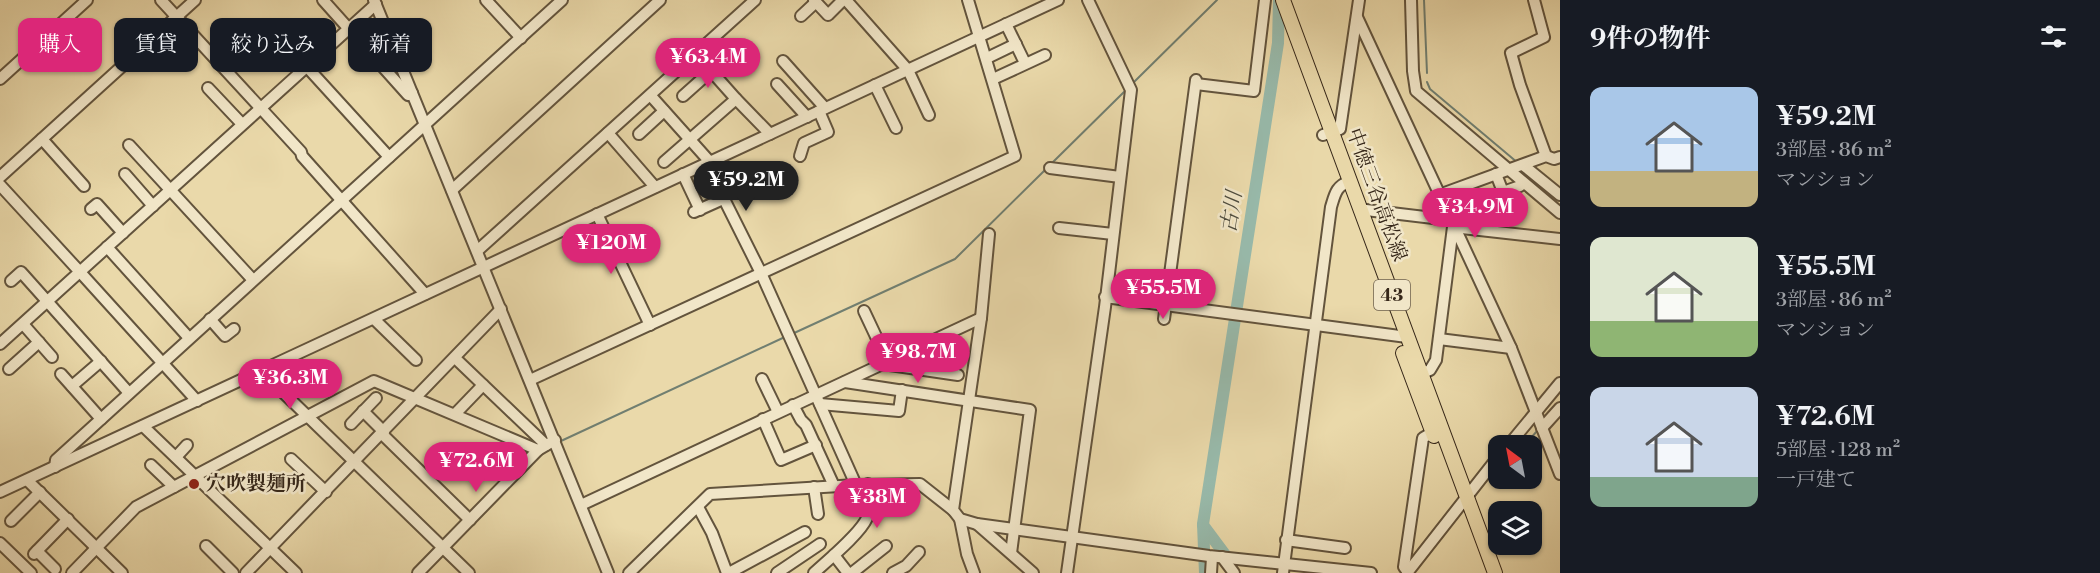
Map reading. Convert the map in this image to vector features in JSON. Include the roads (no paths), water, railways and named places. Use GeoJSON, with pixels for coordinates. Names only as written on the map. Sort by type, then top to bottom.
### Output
{"type":"FeatureCollection","features":[{"type":"Feature","properties":{"kind":"main road","name":"中徳三谷高松線"},"geometry":{"type":"LineString","coordinates":[[1273,0],[1346,182],[1463,501],[1485,573]]}},
{"type":"Feature","properties":{"kind":"main road","name":"中徳三谷高松線"},"geometry":{"type":"LineString","coordinates":[[1282,0],[1327,133]]}},
{"type":"Feature","properties":{"kind":"main road","name":"中徳三谷高松線"},"geometry":{"type":"LineString","coordinates":[[1346,182],[1361,212],[1402,336]]}},
{"type":"Feature","properties":{"kind":"main road","name":"中徳三谷高松線"},"geometry":{"type":"LineString","coordinates":[[1463,501],[1495,573]]}},
{"type":"Feature","properties":{"kind":"street"},"geometry":{"type":"LineString","coordinates":[[0,79],[87,0]]}},
{"type":"Feature","properties":{"kind":"street"},"geometry":{"type":"LineString","coordinates":[[161,0],[261,107],[425,294]]}},
{"type":"Feature","properties":{"kind":"street"},"geometry":{"type":"LineString","coordinates":[[0,177],[195,0]]}},
{"type":"Feature","properties":{"kind":"street"},"geometry":{"type":"LineString","coordinates":[[323,0],[348,28]]}},
{"type":"Feature","properties":{"kind":"street"},"geometry":{"type":"LineString","coordinates":[[486,0],[520,38]]}},
{"type":"Feature","properties":{"kind":"street"},"geometry":{"type":"LineString","coordinates":[[55,467],[57,460],[129,393],[562,0]]}},
{"type":"Feature","properties":{"kind":"street"},"geometry":{"type":"LineString","coordinates":[[452,190],[660,0]]}},
{"type":"Feature","properties":{"kind":"street"},"geometry":{"type":"LineString","coordinates":[[477,251],[755,0]]}},
{"type":"Feature","properties":{"kind":"street"},"geometry":{"type":"LineString","coordinates":[[801,16],[815,1],[828,15],[844,0],[908,70],[929,115]]}},
{"type":"Feature","properties":{"kind":"street"},"geometry":{"type":"LineString","coordinates":[[530,380],[1015,156],[968,0]]}},
{"type":"Feature","properties":{"kind":"street"},"geometry":{"type":"LineString","coordinates":[[0,492],[1058,0]]}},
{"type":"Feature","properties":{"kind":"street"},"geometry":{"type":"LineString","coordinates":[[1067,573],[1105,301],[1131,90],[1088,0]]}},
{"type":"Feature","properties":{"kind":"street"},"geometry":{"type":"LineString","coordinates":[[1164,319],[1196,82],[1254,91],[1265,0]]}},
{"type":"Feature","properties":{"kind":"street"},"geometry":{"type":"LineString","coordinates":[[1327,133],[1340,129],[1359,0]]}},
{"type":"Feature","properties":{"kind":"street"},"geometry":{"type":"LineString","coordinates":[[1411,0],[1413,71],[1416,91],[1560,213]]}},
{"type":"Feature","properties":{"kind":"street"},"geometry":{"type":"LineString","coordinates":[[1534,0],[1544,38],[1511,53],[1546,156]]}},
{"type":"Feature","properties":{"kind":"street"},"geometry":{"type":"LineString","coordinates":[[360,18],[375,2],[530,380],[546,445]]}},
{"type":"Feature","properties":{"kind":"street"},"geometry":{"type":"LineString","coordinates":[[1357,17],[1511,348],[1542,428],[1555,446],[1560,474]]}},
{"type":"Feature","properties":{"kind":"street"},"geometry":{"type":"LineString","coordinates":[[1006,24],[1025,63]]}},
{"type":"Feature","properties":{"kind":"street"},"geometry":{"type":"LineString","coordinates":[[336,41],[348,30]]}},
{"type":"Feature","properties":{"kind":"street"},"geometry":{"type":"LineString","coordinates":[[987,58],[1016,44]]}},
{"type":"Feature","properties":{"kind":"street"},"geometry":{"type":"LineString","coordinates":[[696,54],[770,134]]}},
{"type":"Feature","properties":{"kind":"street"},"geometry":{"type":"LineString","coordinates":[[993,78],[1045,55]]}},
{"type":"Feature","properties":{"kind":"street"},"geometry":{"type":"LineString","coordinates":[[783,61],[822,109],[828,132],[804,143],[800,156]]}},
{"type":"Feature","properties":{"kind":"street"},"geometry":{"type":"LineString","coordinates":[[683,96],[711,71]]}},
{"type":"Feature","properties":{"kind":"street"},"geometry":{"type":"LineString","coordinates":[[0,344],[301,72]]}},
{"type":"Feature","properties":{"kind":"street"},"geometry":{"type":"LineString","coordinates":[[312,72],[389,157]]}},
{"type":"Feature","properties":{"kind":"street"},"geometry":{"type":"LineString","coordinates":[[387,72],[408,95],[412,93]]}},
{"type":"Feature","properties":{"kind":"street"},"geometry":{"type":"LineString","coordinates":[[777,84],[807,117]]}},
{"type":"Feature","properties":{"kind":"street"},"geometry":{"type":"LineString","coordinates":[[875,85],[894,115],[896,128]]}},
{"type":"Feature","properties":{"kind":"street"},"geometry":{"type":"LineString","coordinates":[[208,88],[242,124]]}},
{"type":"Feature","properties":{"kind":"street"},"geometry":{"type":"LineString","coordinates":[[651,96],[708,162],[723,199],[761,273],[856,484]]}},
{"type":"Feature","properties":{"kind":"street"},"geometry":{"type":"LineString","coordinates":[[664,162],[736,99]]}},
{"type":"Feature","properties":{"kind":"street"},"geometry":{"type":"LineString","coordinates":[[639,134],[664,111]]}},
{"type":"Feature","properties":{"kind":"street"},"geometry":{"type":"LineString","coordinates":[[608,133],[655,187]]}},
{"type":"Feature","properties":{"kind":"street"},"geometry":{"type":"LineString","coordinates":[[42,139],[84,186]]}},
{"type":"Feature","properties":{"kind":"street"},"geometry":{"type":"LineString","coordinates":[[129,146],[253,280]]}},
{"type":"Feature","properties":{"kind":"street"},"geometry":{"type":"LineString","coordinates":[[1439,195],[1546,156],[1554,159],[1560,157]]}},
{"type":"Feature","properties":{"kind":"street"},"geometry":{"type":"LineString","coordinates":[[1523,165],[1560,195]]}},
{"type":"Feature","properties":{"kind":"street"},"geometry":{"type":"LineString","coordinates":[[1050,168],[1120,177]]}},
{"type":"Feature","properties":{"kind":"street"},"geometry":{"type":"LineString","coordinates":[[125,174],[153,206]]}},
{"type":"Feature","properties":{"kind":"street"},"geometry":{"type":"LineString","coordinates":[[683,174],[697,211],[723,199]]}},
{"type":"Feature","properties":{"kind":"street"},"geometry":{"type":"LineString","coordinates":[[1496,174],[1503,192]]}},
{"type":"Feature","properties":{"kind":"street"},"geometry":{"type":"LineString","coordinates":[[1283,569],[1331,207],[1336,190],[1346,182]]}},
{"type":"Feature","properties":{"kind":"street"},"geometry":{"type":"LineString","coordinates":[[0,185],[197,401]]}},
{"type":"Feature","properties":{"kind":"street"},"geometry":{"type":"LineString","coordinates":[[1417,375],[1430,370],[1436,360],[1450,221],[1473,205],[1520,186]]}},
{"type":"Feature","properties":{"kind":"street"},"geometry":{"type":"LineString","coordinates":[[91,209],[97,204],[123,233]]}},
{"type":"Feature","properties":{"kind":"street"},"geometry":{"type":"LineString","coordinates":[[1361,212],[1366,210],[1450,221],[1560,239]]}},
{"type":"Feature","properties":{"kind":"street"},"geometry":{"type":"LineString","coordinates":[[597,214],[650,324]]}},
{"type":"Feature","properties":{"kind":"street"},"geometry":{"type":"LineString","coordinates":[[1059,228],[1113,234]]}},
{"type":"Feature","properties":{"kind":"street"},"geometry":{"type":"LineString","coordinates":[[974,573],[957,514],[968,400],[981,318],[989,234]]}},
{"type":"Feature","properties":{"kind":"street"},"geometry":{"type":"LineString","coordinates":[[107,247],[189,338]]}},
{"type":"Feature","properties":{"kind":"street"},"geometry":{"type":"LineString","coordinates":[[11,281],[21,272],[129,393]]}},
{"type":"Feature","properties":{"kind":"street"},"geometry":{"type":"LineString","coordinates":[[1105,301],[1166,306],[1402,336]]}},
{"type":"Feature","properties":{"kind":"street"},"geometry":{"type":"LineString","coordinates":[[246,573],[501,309]]}},
{"type":"Feature","properties":{"kind":"street"},"geometry":{"type":"LineString","coordinates":[[864,311],[885,363]]}},
{"type":"Feature","properties":{"kind":"street"},"geometry":{"type":"LineString","coordinates":[[818,400],[845,382],[981,318]]}},
{"type":"Feature","properties":{"kind":"street"},"geometry":{"type":"LineString","coordinates":[[210,319],[225,336],[234,329]]}},
{"type":"Feature","properties":{"kind":"street"},"geometry":{"type":"LineString","coordinates":[[374,319],[416,360]]}},
{"type":"Feature","properties":{"kind":"street"},"geometry":{"type":"LineString","coordinates":[[23,324],[52,357]]}},
{"type":"Feature","properties":{"kind":"street"},"geometry":{"type":"LineString","coordinates":[[1438,339],[1511,348]]}},
{"type":"Feature","properties":{"kind":"street"},"geometry":{"type":"LineString","coordinates":[[9,369],[39,342]]}},
{"type":"Feature","properties":{"kind":"street"},"geometry":{"type":"LineString","coordinates":[[455,358],[546,445],[581,505],[608,573]]}},
{"type":"Feature","properties":{"kind":"street"},"geometry":{"type":"LineString","coordinates":[[72,386],[101,361]]}},
{"type":"Feature","properties":{"kind":"street"},"geometry":{"type":"LineString","coordinates":[[885,363],[958,375]]}},
{"type":"Feature","properties":{"kind":"street"},"geometry":{"type":"LineString","coordinates":[[261,370],[469,573]]}},
{"type":"Feature","properties":{"kind":"street"},"geometry":{"type":"LineString","coordinates":[[61,374],[101,419]]}},
{"type":"Feature","properties":{"kind":"street"},"geometry":{"type":"LineString","coordinates":[[762,379],[778,412]]}},
{"type":"Feature","properties":{"kind":"street"},"geometry":{"type":"LineString","coordinates":[[72,573],[136,507],[374,381],[416,399],[546,445]]}},
{"type":"Feature","properties":{"kind":"street"},"geometry":{"type":"LineString","coordinates":[[845,382],[1030,410],[1011,553]]}},
{"type":"Feature","properties":{"kind":"street"},"geometry":{"type":"LineString","coordinates":[[1517,435],[1560,383]]}},
{"type":"Feature","properties":{"kind":"street"},"geometry":{"type":"LineString","coordinates":[[457,412],[483,385]]}},
{"type":"Feature","properties":{"kind":"street"},"geometry":{"type":"LineString","coordinates":[[581,505],[793,405],[818,400],[899,411],[902,390]]}},
{"type":"Feature","properties":{"kind":"street"},"geometry":{"type":"LineString","coordinates":[[351,424],[376,398]]}},
{"type":"Feature","properties":{"kind":"street"},"geometry":{"type":"LineString","coordinates":[[793,405],[806,425],[834,486]]}},
{"type":"Feature","properties":{"kind":"street"},"geometry":{"type":"LineString","coordinates":[[1542,428],[1560,408]]}},
{"type":"Feature","properties":{"kind":"street"},"geometry":{"type":"LineString","coordinates":[[363,411],[470,520]]}},
{"type":"Feature","properties":{"kind":"street"},"geometry":{"type":"LineString","coordinates":[[763,419],[781,460],[816,445]]}},
{"type":"Feature","properties":{"kind":"street"},"geometry":{"type":"LineString","coordinates":[[143,426],[296,573]]}},
{"type":"Feature","properties":{"kind":"street"},"geometry":{"type":"LineString","coordinates":[[1437,430],[1423,438],[1404,567],[1407,573],[1488,470]]}},
{"type":"Feature","properties":{"kind":"street"},"geometry":{"type":"LineString","coordinates":[[176,457],[187,445]]}},
{"type":"Feature","properties":{"kind":"street"},"geometry":{"type":"LineString","coordinates":[[418,573],[546,445]]}},
{"type":"Feature","properties":{"kind":"street"},"geometry":{"type":"LineString","coordinates":[[291,459],[326,492]]}},
{"type":"Feature","properties":{"kind":"street"},"geometry":{"type":"LineString","coordinates":[[151,465],[174,488]]}},
{"type":"Feature","properties":{"kind":"street"},"geometry":{"type":"LineString","coordinates":[[27,480],[122,573]]}},
{"type":"Feature","properties":{"kind":"street"},"geometry":{"type":"LineString","coordinates":[[629,573],[710,494],[856,484],[920,484],[957,514],[977,524],[1033,573]]}},
{"type":"Feature","properties":{"kind":"street"},"geometry":{"type":"LineString","coordinates":[[814,573],[867,519],[870,508],[868,484]]}},
{"type":"Feature","properties":{"kind":"street"},"geometry":{"type":"LineString","coordinates":[[814,487],[818,514]]}},
{"type":"Feature","properties":{"kind":"street"},"geometry":{"type":"LineString","coordinates":[[11,521],[40,492]]}},
{"type":"Feature","properties":{"kind":"street"},"geometry":{"type":"LineString","coordinates":[[695,509],[712,533],[728,573],[783,546],[805,532]]}},
{"type":"Feature","properties":{"kind":"street"},"geometry":{"type":"LineString","coordinates":[[55,569],[35,552],[68,519]]}},
{"type":"Feature","properties":{"kind":"street"},"geometry":{"type":"LineString","coordinates":[[977,524],[1220,557],[1283,569],[1371,573]]}},
{"type":"Feature","properties":{"kind":"street"},"geometry":{"type":"LineString","coordinates":[[1286,540],[1345,548]]}},
{"type":"Feature","properties":{"kind":"street"},"geometry":{"type":"LineString","coordinates":[[0,543],[32,573]]}},
{"type":"Feature","properties":{"kind":"street"},"geometry":{"type":"LineString","coordinates":[[777,573],[820,544]]}},
{"type":"Feature","properties":{"kind":"street"},"geometry":{"type":"LineString","coordinates":[[206,546],[233,573]]}},
{"type":"Feature","properties":{"kind":"street"},"geometry":{"type":"LineString","coordinates":[[783,546],[794,561]]}},
{"type":"Feature","properties":{"kind":"street"},"geometry":{"type":"LineString","coordinates":[[834,555],[850,573],[886,546]]}},
{"type":"Feature","properties":{"kind":"street"},"geometry":{"type":"LineString","coordinates":[[893,573],[906,566],[919,552]]}},
{"type":"Feature","properties":{"kind":"street"},"geometry":{"type":"LineString","coordinates":[[1211,573],[1220,557]]}},
{"type":"Feature","properties":{"kind":"street"},"geometry":{"type":"LineString","coordinates":[[1220,557],[1234,573]]}},
{"type":"Feature","properties":{"kind":"waterway"},"geometry":{"type":"LineString","coordinates":[[1133,83],[1217,0]]}},
{"type":"Feature","properties":{"kind":"waterway","name":"古川"},"geometry":{"type":"LineString","coordinates":[[1205,573],[1203,524],[1278,43],[1279,0]]}},
{"type":"Feature","properties":{"kind":"waterway"},"geometry":{"type":"LineString","coordinates":[[1424,0],[1427,73]]}},
{"type":"Feature","properties":{"kind":"waterway"},"geometry":{"type":"LineString","coordinates":[[1427,82],[1430,89],[1518,163]]}},
{"type":"Feature","properties":{"kind":"waterway"},"geometry":{"type":"LineString","coordinates":[[1052,163],[1127,89]]}},
{"type":"Feature","properties":{"kind":"waterway"},"geometry":{"type":"LineString","coordinates":[[792,334],[955,259],[1045,170]]}},
{"type":"Feature","properties":{"kind":"waterway"},"geometry":{"type":"LineString","coordinates":[[561,441],[787,336]]}},
{"type":"Feature","properties":{"kind":"waterway"},"geometry":{"type":"LineString","coordinates":[[1534,435],[1537,431]]}},
{"type":"Feature","properties":{"kind":"waterway"},"geometry":{"type":"LineString","coordinates":[[1203,525],[1232,564]]}},
{"type":"Feature","properties":{"kind":"place","name":"穴吹製麺所"},"geometry":{"type":"Point","coordinates":[194,484]}}]}
